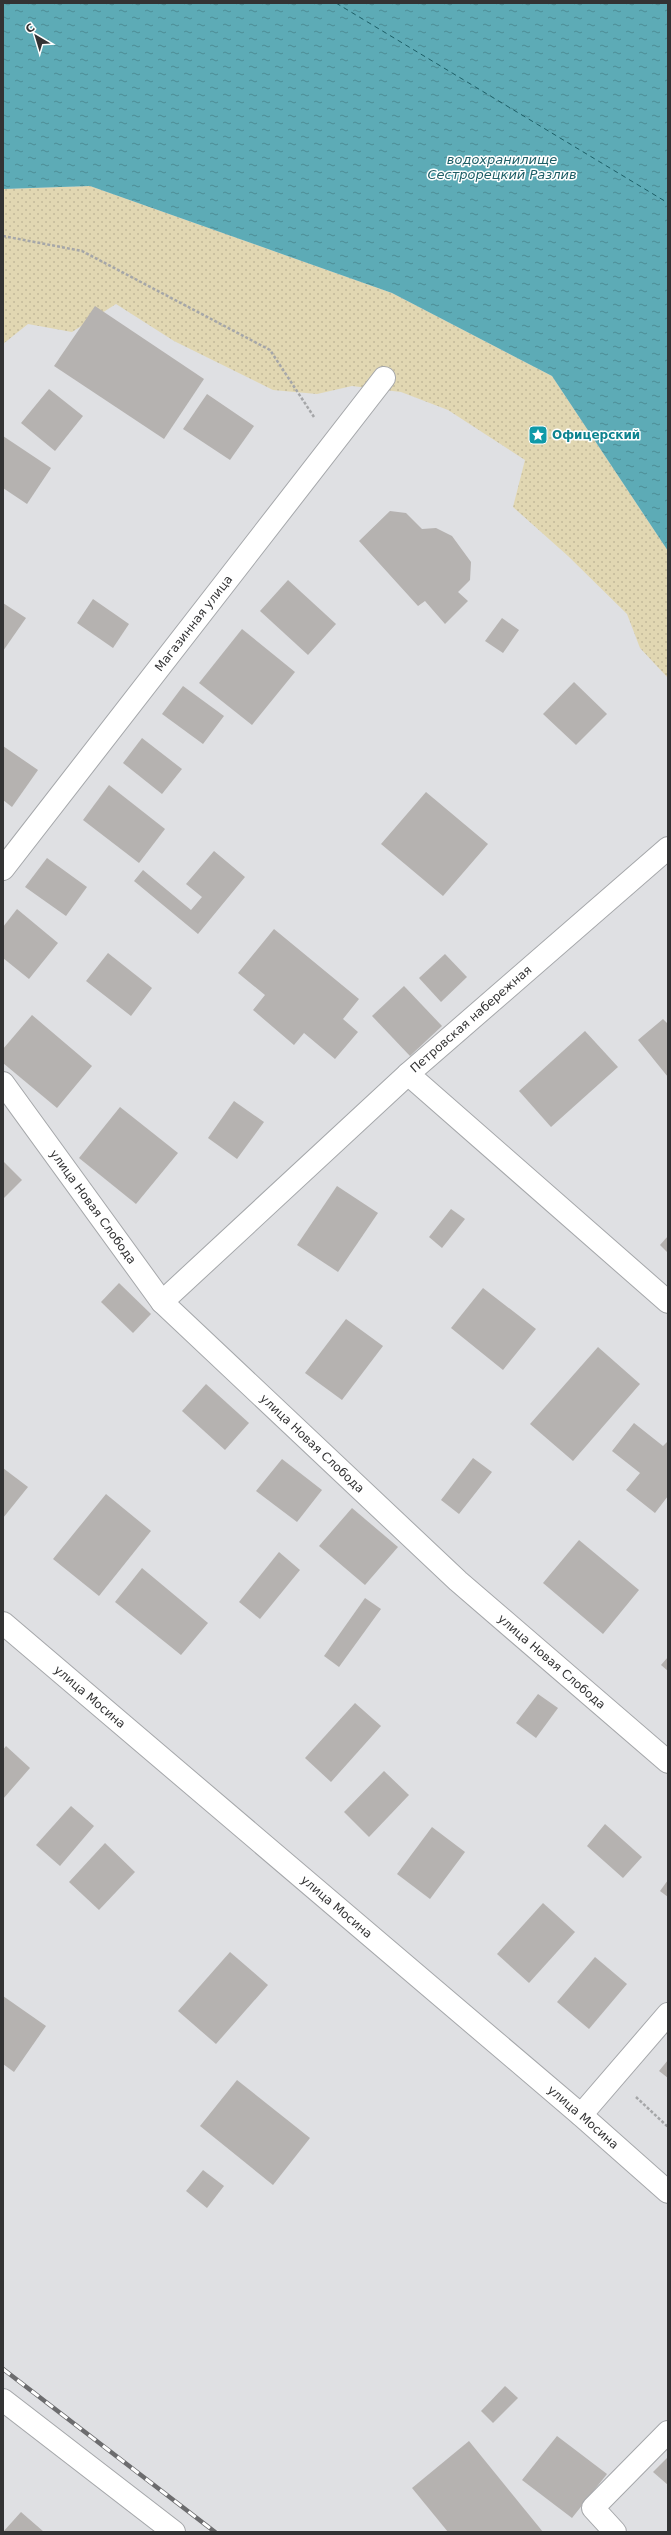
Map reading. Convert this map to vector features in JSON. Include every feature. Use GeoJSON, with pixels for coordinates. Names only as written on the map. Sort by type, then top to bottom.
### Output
{"type":"FeatureCollection","features":[{"type":"Feature","properties":{"kind":"street","name":"Магазинная улица"},"geometry":{"type":"LineString","coordinates":[[3,869],[384,378]]}},
{"type":"Feature","properties":{"kind":"street","name":"Петровская набережная"},"geometry":{"type":"LineString","coordinates":[[668,848],[408,1074],[668,1302]]}},
{"type":"Feature","properties":{"kind":"street"},"geometry":{"type":"LineString","coordinates":[[162,1302],[408,1074]]}},
{"type":"Feature","properties":{"kind":"street","name":"улица Новая Слобода"},"geometry":{"type":"LineString","coordinates":[[3,1083],[162,1302],[458,1581],[668,1762]]}},
{"type":"Feature","properties":{"kind":"street","name":"улица Мосина"},"geometry":{"type":"LineString","coordinates":[[3,1623],[581,2115],[668,2192]]}},
{"type":"Feature","properties":{"kind":"street"},"geometry":{"type":"LineString","coordinates":[[581,2115],[668,2014]]}},
{"type":"Feature","properties":{"kind":"street"},"geometry":{"type":"LineString","coordinates":[[3,2400],[174,2532]]}},
{"type":"Feature","properties":{"kind":"street"},"geometry":{"type":"LineString","coordinates":[[615,2532],[593,2508],[668,2432]]}},
{"type":"Feature","properties":{"kind":"path"},"geometry":{"type":"LineString","coordinates":[[3,236],[82,251],[270,350],[332,444]]}},
{"type":"Feature","properties":{"kind":"path"},"geometry":{"type":"LineString","coordinates":[[613,2077],[668,2127]]}},
{"type":"Feature","properties":{"kind":"sand","name":"Офицерский"},"geometry":{"type":"Polygon","coordinates":[[[90,186],[392,293],[552,376],[668,551],[668,678],[640,648],[627,614],[568,556],[513,507],[525,460],[448,410],[401,392],[352,386],[317,394],[273,390],[174,341],[116,304],[72,332],[28,324],[3,344],[3,189],[90,186]]]}},
{"type":"Feature","properties":{"kind":"water","name":"водохранилище Сестрорецкий Разлив"},"geometry":{"type":"Polygon","coordinates":[[[3,3],[668,3],[668,551],[552,376],[392,293],[90,186],[3,189],[3,3]]]}},
{"type":"Feature","properties":{"kind":"building"},"geometry":{"type":"Polygon","coordinates":[[[95,306],[204,379],[164,439],[54,366],[95,306]]]}},
{"type":"Feature","properties":{"kind":"building"},"geometry":{"type":"Polygon","coordinates":[[[49,389],[83,416],[55,451],[21,423],[49,389]]]}},
{"type":"Feature","properties":{"kind":"building"},"geometry":{"type":"Polygon","coordinates":[[[207,394],[254,426],[230,460],[183,429],[207,394]]]}},
{"type":"Feature","properties":{"kind":"building"},"geometry":{"type":"Polygon","coordinates":[[[3,436],[51,468],[27,504],[3,488],[3,436]]]}},
{"type":"Feature","properties":{"kind":"building"},"geometry":{"type":"Polygon","coordinates":[[[390,511],[406,513],[422,529],[436,528],[452,536],[471,562],[470,580],[458,592],[468,601],[445,624],[425,601],[418,606],[359,541],[390,511]]]}},
{"type":"Feature","properties":{"kind":"building"},"geometry":{"type":"Polygon","coordinates":[[[288,580],[336,624],[308,655],[260,611],[288,580]]]}},
{"type":"Feature","properties":{"kind":"building"},"geometry":{"type":"Polygon","coordinates":[[[93,599],[129,624],[113,648],[77,623],[93,599]]]}},
{"type":"Feature","properties":{"kind":"building"},"geometry":{"type":"Polygon","coordinates":[[[3,603],[26,618],[3,651],[3,603]]]}},
{"type":"Feature","properties":{"kind":"building"},"geometry":{"type":"Polygon","coordinates":[[[502,618],[519,630],[503,653],[485,641],[502,618]]]}},
{"type":"Feature","properties":{"kind":"building"},"geometry":{"type":"Polygon","coordinates":[[[242,629],[295,672],[252,725],[199,683],[242,629]]]}},
{"type":"Feature","properties":{"kind":"building"},"geometry":{"type":"Polygon","coordinates":[[[574,682],[607,714],[576,745],[543,714],[574,682]]]}},
{"type":"Feature","properties":{"kind":"building"},"geometry":{"type":"Polygon","coordinates":[[[183,686],[224,716],[203,744],[162,714],[183,686]]]}},
{"type":"Feature","properties":{"kind":"building"},"geometry":{"type":"Polygon","coordinates":[[[142,738],[182,769],[162,794],[123,763],[142,738]]]}},
{"type":"Feature","properties":{"kind":"building"},"geometry":{"type":"Polygon","coordinates":[[[3,746],[38,770],[12,807],[3,800],[3,746]]]}},
{"type":"Feature","properties":{"kind":"building"},"geometry":{"type":"Polygon","coordinates":[[[109,785],[165,829],[139,863],[83,820],[109,785]]]}},
{"type":"Feature","properties":{"kind":"building"},"geometry":{"type":"Polygon","coordinates":[[[426,792],[488,844],[443,896],[381,844],[426,792]]]}},
{"type":"Feature","properties":{"kind":"building"},"geometry":{"type":"Polygon","coordinates":[[[214,851],[245,877],[198,934],[134,881],[143,870],[191,910],[202,897],[186,884],[214,851]]]}},
{"type":"Feature","properties":{"kind":"building"},"geometry":{"type":"Polygon","coordinates":[[[47,858],[87,887],[66,916],[25,887],[47,858]]]}},
{"type":"Feature","properties":{"kind":"building"},"geometry":{"type":"Polygon","coordinates":[[[17,909],[58,943],[29,979],[3,958],[3,927],[17,909]]]}},
{"type":"Feature","properties":{"kind":"building"},"geometry":{"type":"Polygon","coordinates":[[[274,929],[359,999],[343,1019],[358,1032],[335,1059],[304,1033],[294,1045],[253,1010],[265,995],[238,973],[274,929]]]}},
{"type":"Feature","properties":{"kind":"building"},"geometry":{"type":"Polygon","coordinates":[[[108,953],[152,988],[131,1016],[86,981],[108,953]]]}},
{"type":"Feature","properties":{"kind":"building"},"geometry":{"type":"Polygon","coordinates":[[[445,954],[467,977],[441,1002],[419,978],[445,954]]]}},
{"type":"Feature","properties":{"kind":"building"},"geometry":{"type":"Polygon","coordinates":[[[404,986],[442,1026],[410,1056],[372,1016],[404,986]]]}},
{"type":"Feature","properties":{"kind":"building"},"geometry":{"type":"Polygon","coordinates":[[[32,1015],[92,1066],[57,1108],[3,1063],[3,1049],[32,1015]]]}},
{"type":"Feature","properties":{"kind":"building"},"geometry":{"type":"Polygon","coordinates":[[[663,1019],[668,1024],[668,1077],[638,1040],[663,1019]]]}},
{"type":"Feature","properties":{"kind":"building"},"geometry":{"type":"Polygon","coordinates":[[[585,1031],[618,1067],[551,1127],[519,1091],[585,1031]]]}},
{"type":"Feature","properties":{"kind":"building"},"geometry":{"type":"Polygon","coordinates":[[[234,1101],[264,1122],[237,1159],[208,1138],[234,1101]]]}},
{"type":"Feature","properties":{"kind":"building"},"geometry":{"type":"Polygon","coordinates":[[[120,1107],[178,1153],[136,1204],[79,1158],[120,1107]]]}},
{"type":"Feature","properties":{"kind":"building"},"geometry":{"type":"Polygon","coordinates":[[[3,1161],[22,1180],[3,1199],[3,1161]]]}},
{"type":"Feature","properties":{"kind":"building"},"geometry":{"type":"Polygon","coordinates":[[[337,1186],[378,1213],[338,1272],[297,1245],[337,1186]]]}},
{"type":"Feature","properties":{"kind":"building"},"geometry":{"type":"Polygon","coordinates":[[[451,1209],[465,1219],[442,1248],[429,1237],[451,1209]]]}},
{"type":"Feature","properties":{"kind":"building"},"geometry":{"type":"Polygon","coordinates":[[[668,1236],[668,1253],[660,1245],[668,1236]]]}},
{"type":"Feature","properties":{"kind":"building"},"geometry":{"type":"Polygon","coordinates":[[[119,1283],[151,1314],[133,1333],[101,1302],[119,1283]]]}},
{"type":"Feature","properties":{"kind":"building"},"geometry":{"type":"Polygon","coordinates":[[[483,1288],[536,1329],[503,1370],[451,1328],[483,1288]]]}},
{"type":"Feature","properties":{"kind":"building"},"geometry":{"type":"Polygon","coordinates":[[[346,1319],[383,1346],[342,1400],[305,1373],[346,1319]]]}},
{"type":"Feature","properties":{"kind":"building"},"geometry":{"type":"Polygon","coordinates":[[[598,1347],[640,1384],[573,1461],[530,1424],[598,1347]]]}},
{"type":"Feature","properties":{"kind":"building"},"geometry":{"type":"Polygon","coordinates":[[[206,1384],[249,1423],[225,1450],[182,1411],[206,1384]]]}},
{"type":"Feature","properties":{"kind":"building"},"geometry":{"type":"Polygon","coordinates":[[[634,1423],[663,1446],[668,1441],[668,1496],[655,1513],[626,1490],[640,1473],[612,1451],[634,1423]]]}},
{"type":"Feature","properties":{"kind":"building"},"geometry":{"type":"Polygon","coordinates":[[[473,1458],[492,1472],[459,1514],[441,1500],[473,1458]]]}},
{"type":"Feature","properties":{"kind":"building"},"geometry":{"type":"Polygon","coordinates":[[[282,1459],[322,1490],[297,1522],[256,1491],[282,1459]]]}},
{"type":"Feature","properties":{"kind":"building"},"geometry":{"type":"Polygon","coordinates":[[[3,1468],[28,1487],[3,1518],[3,1468]]]}},
{"type":"Feature","properties":{"kind":"building"},"geometry":{"type":"Polygon","coordinates":[[[106,1494],[151,1531],[99,1596],[53,1559],[106,1494]]]}},
{"type":"Feature","properties":{"kind":"building"},"geometry":{"type":"Polygon","coordinates":[[[352,1508],[398,1547],[365,1585],[319,1546],[352,1508]]]}},
{"type":"Feature","properties":{"kind":"building"},"geometry":{"type":"Polygon","coordinates":[[[579,1540],[639,1590],[603,1634],[543,1583],[579,1540]]]}},
{"type":"Feature","properties":{"kind":"building"},"geometry":{"type":"Polygon","coordinates":[[[279,1552],[300,1570],[260,1619],[239,1602],[279,1552]]]}},
{"type":"Feature","properties":{"kind":"building"},"geometry":{"type":"Polygon","coordinates":[[[142,1568],[208,1623],[181,1655],[115,1602],[142,1568]]]}},
{"type":"Feature","properties":{"kind":"building"},"geometry":{"type":"Polygon","coordinates":[[[365,1598],[381,1609],[339,1667],[324,1656],[365,1598]]]}},
{"type":"Feature","properties":{"kind":"building"},"geometry":{"type":"Polygon","coordinates":[[[668,1657],[668,1671],[661,1665],[668,1657]]]}},
{"type":"Feature","properties":{"kind":"building"},"geometry":{"type":"Polygon","coordinates":[[[538,1694],[558,1708],[536,1738],[516,1723],[538,1694]]]}},
{"type":"Feature","properties":{"kind":"building"},"geometry":{"type":"Polygon","coordinates":[[[355,1703],[381,1726],[331,1782],[305,1758],[355,1703]]]}},
{"type":"Feature","properties":{"kind":"building"},"geometry":{"type":"Polygon","coordinates":[[[6,1746],[30,1768],[3,1799],[3,1750],[6,1746]]]}},
{"type":"Feature","properties":{"kind":"building"},"geometry":{"type":"Polygon","coordinates":[[[384,1771],[409,1795],[369,1837],[344,1812],[384,1771]]]}},
{"type":"Feature","properties":{"kind":"building"},"geometry":{"type":"Polygon","coordinates":[[[71,1806],[94,1826],[60,1866],[36,1845],[71,1806]]]}},
{"type":"Feature","properties":{"kind":"building"},"geometry":{"type":"Polygon","coordinates":[[[605,1824],[642,1857],[623,1878],[587,1846],[605,1824]]]}},
{"type":"Feature","properties":{"kind":"building"},"geometry":{"type":"Polygon","coordinates":[[[432,1827],[465,1852],[430,1899],[397,1874],[432,1827]]]}},
{"type":"Feature","properties":{"kind":"building"},"geometry":{"type":"Polygon","coordinates":[[[105,1843],[135,1872],[99,1910],[69,1882],[105,1843]]]}},
{"type":"Feature","properties":{"kind":"building"},"geometry":{"type":"Polygon","coordinates":[[[668,1880],[668,1897],[660,1891],[668,1880]]]}},
{"type":"Feature","properties":{"kind":"building"},"geometry":{"type":"Polygon","coordinates":[[[543,1903],[575,1932],[529,1983],[497,1954],[543,1903]]]}},
{"type":"Feature","properties":{"kind":"building"},"geometry":{"type":"Polygon","coordinates":[[[230,1952],[268,1985],[216,2044],[178,2011],[230,1952]]]}},
{"type":"Feature","properties":{"kind":"building"},"geometry":{"type":"Polygon","coordinates":[[[595,1957],[627,1984],[589,2029],[557,2002],[595,1957]]]}},
{"type":"Feature","properties":{"kind":"building"},"geometry":{"type":"Polygon","coordinates":[[[3,1996],[46,2026],[14,2072],[3,2064],[3,1996]]]}},
{"type":"Feature","properties":{"kind":"building"},"geometry":{"type":"Polygon","coordinates":[[[668,2060],[668,2078],[659,2071],[668,2060]]]}},
{"type":"Feature","properties":{"kind":"building"},"geometry":{"type":"Polygon","coordinates":[[[237,2080],[310,2138],[273,2185],[200,2126],[237,2080]]]}},
{"type":"Feature","properties":{"kind":"building"},"geometry":{"type":"Polygon","coordinates":[[[203,2170],[224,2186],[207,2208],[186,2191],[203,2170]]]}},
{"type":"Feature","properties":{"kind":"building"},"geometry":{"type":"Polygon","coordinates":[[[505,2386],[518,2398],[493,2423],[481,2411],[505,2386]]]}},
{"type":"Feature","properties":{"kind":"building"},"geometry":{"type":"Polygon","coordinates":[[[557,2436],[607,2474],[572,2518],[522,2480],[557,2436]]]}},
{"type":"Feature","properties":{"kind":"building"},"geometry":{"type":"Polygon","coordinates":[[[469,2441],[543,2532],[448,2532],[412,2488],[469,2441]]]}},
{"type":"Feature","properties":{"kind":"building"},"geometry":{"type":"Polygon","coordinates":[[[668,2457],[668,2485],[653,2472],[668,2457]]]}},
{"type":"Feature","properties":{"kind":"building"},"geometry":{"type":"Polygon","coordinates":[[[21,2512],[44,2532],[3,2532],[21,2512]]]}},
{"type":"Feature","properties":{"kind":"ferry route"},"geometry":{"type":"LineString","coordinates":[[336,3],[668,203]]}},
{"type":"Feature","properties":{"kind":"railway"},"geometry":{"type":"LineString","coordinates":[[3,2369],[215,2532]]}},
{"type":"Feature","properties":{"kind":"place","name":"Офицерский"},"geometry":{"type":"Point","coordinates":[538,435]}}]}
